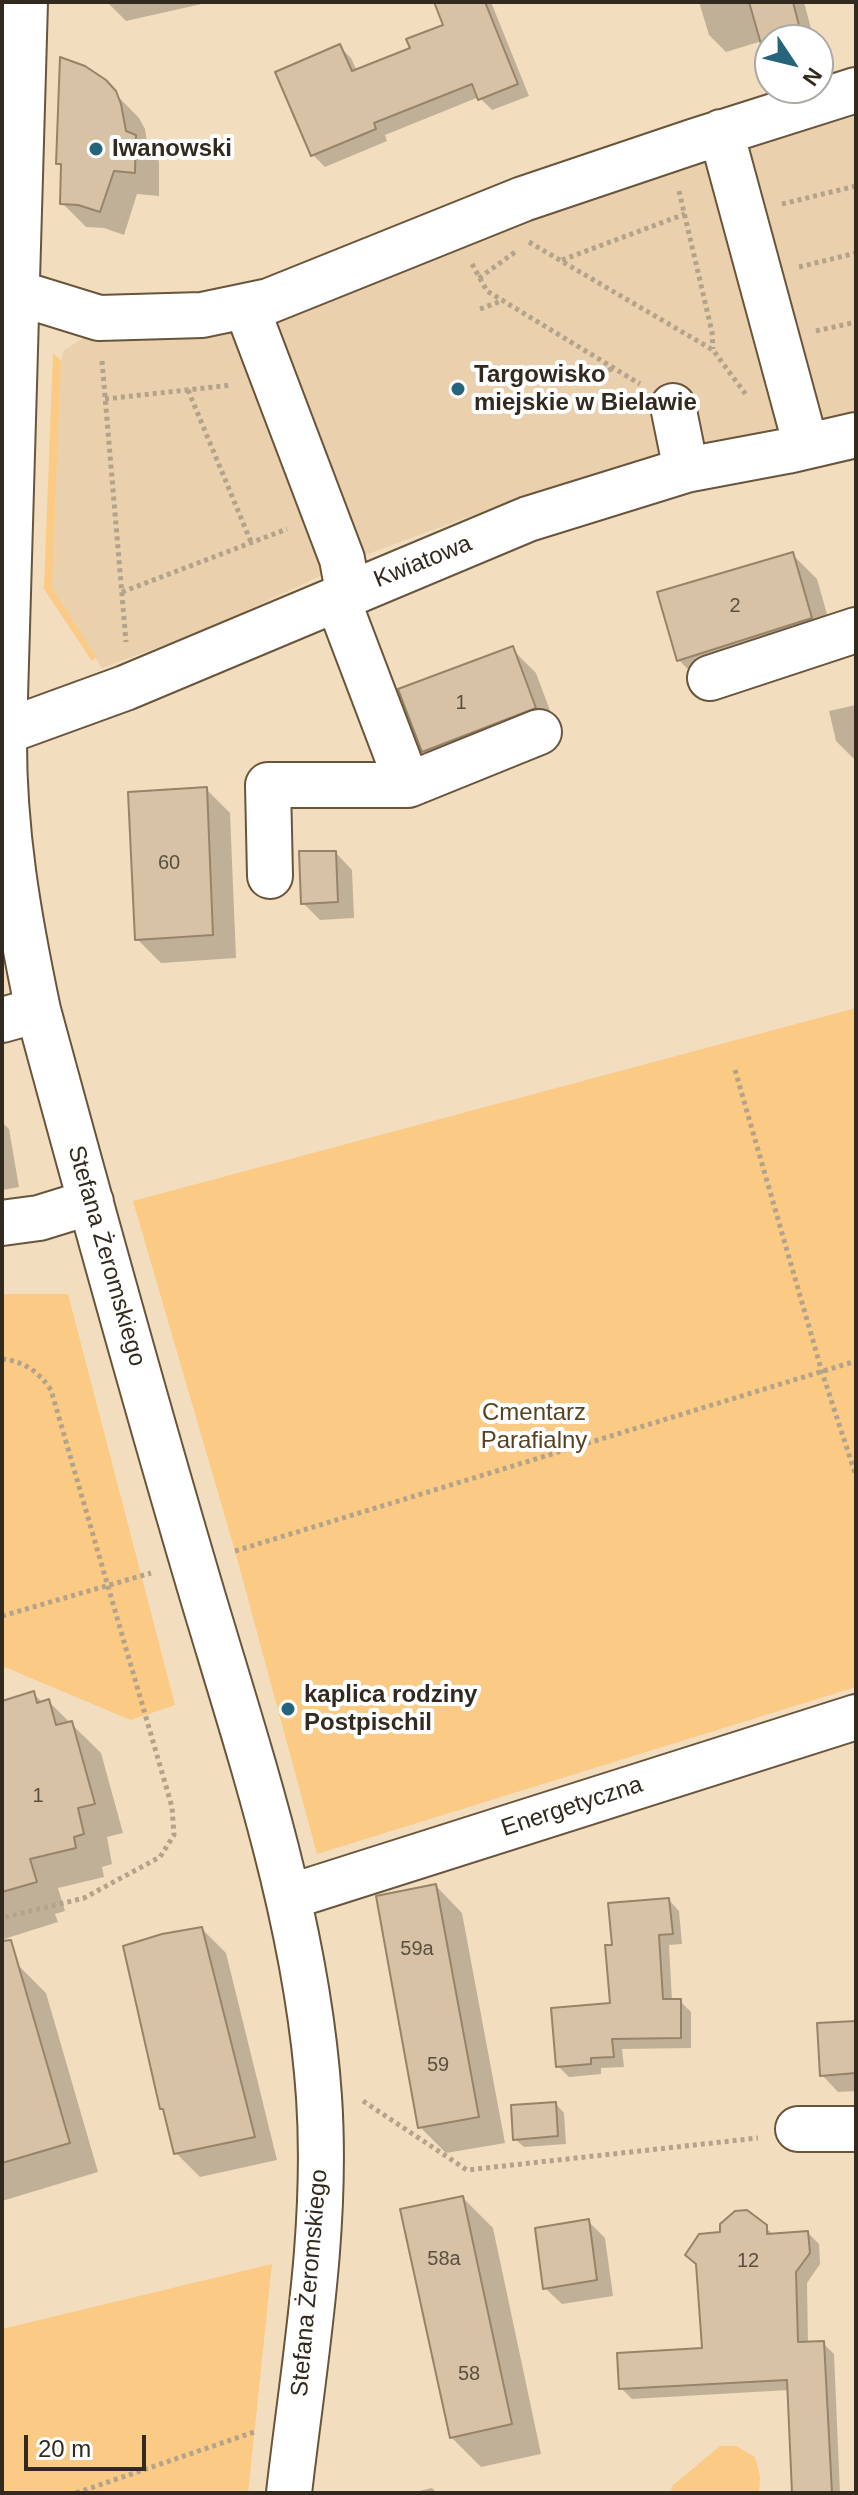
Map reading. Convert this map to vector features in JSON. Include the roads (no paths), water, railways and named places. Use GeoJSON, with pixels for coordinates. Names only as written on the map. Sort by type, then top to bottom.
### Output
{"type":"FeatureCollection","features":[{"type":"Feature","properties":{"kind":"street","name":"Stefana Żeromskiego"},"geometry":{"type":"LineString","coordinates":[[25,2],[10,293],[4,732],[4,789],[20,931],[20,1015],[91,1202],[289,1897],[307,1994],[317,2070],[320,2229],[289,2493]]}},
{"type":"Feature","properties":{"kind":"street"},"geometry":{"type":"LineString","coordinates":[[10,293],[99,318],[202,315],[269,301],[523,199],[726,151],[856,90]]}},
{"type":"Feature","properties":{"kind":"street"},"geometry":{"type":"LineString","coordinates":[[726,151],[806,446]]}},
{"type":"Feature","properties":{"kind":"street"},"geometry":{"type":"LineString","coordinates":[[246,306],[342,559],[347,586],[344,595],[408,785]]}},
{"type":"Feature","properties":{"kind":"street"},"geometry":{"type":"LineString","coordinates":[[673,406],[686,470]]}},
{"type":"Feature","properties":{"kind":"street","name":"Kwiatowa"},"geometry":{"type":"LineString","coordinates":[[4,732],[125,688],[528,519],[686,470],[855,439]]}},
{"type":"Feature","properties":{"kind":"street"},"geometry":{"type":"LineString","coordinates":[[710,678],[856,630]]}},
{"type":"Feature","properties":{"kind":"street"},"geometry":{"type":"LineString","coordinates":[[270,876],[268,785],[408,785],[539,732]]}},
{"type":"Feature","properties":{"kind":"street"},"geometry":{"type":"LineString","coordinates":[[2,1223],[39,1218],[91,1202]]}},
{"type":"Feature","properties":{"kind":"street","name":"Energetyczna"},"geometry":{"type":"LineString","coordinates":[[289,1897],[856,1717]]}},
{"type":"Feature","properties":{"kind":"street"},"geometry":{"type":"LineString","coordinates":[[798,2129],[856,2129]]}},
{"type":"Feature","properties":{"kind":"place","name":"Iwanowski"},"geometry":{"type":"Point","coordinates":[96,149]}},
{"type":"Feature","properties":{"kind":"place","name":"Targowisko miejskie w Bielawie"},"geometry":{"type":"Point","coordinates":[458,389]}},
{"type":"Feature","properties":{"kind":"place","name":"kaplica rodziny Postpischil"},"geometry":{"type":"Point","coordinates":[288,1709]}},
{"type":"Feature","properties":{"kind":"park label","name":"Cmentarz Parafialny"},"geometry":{"type":"Point","coordinates":[534,1427]}}]}
